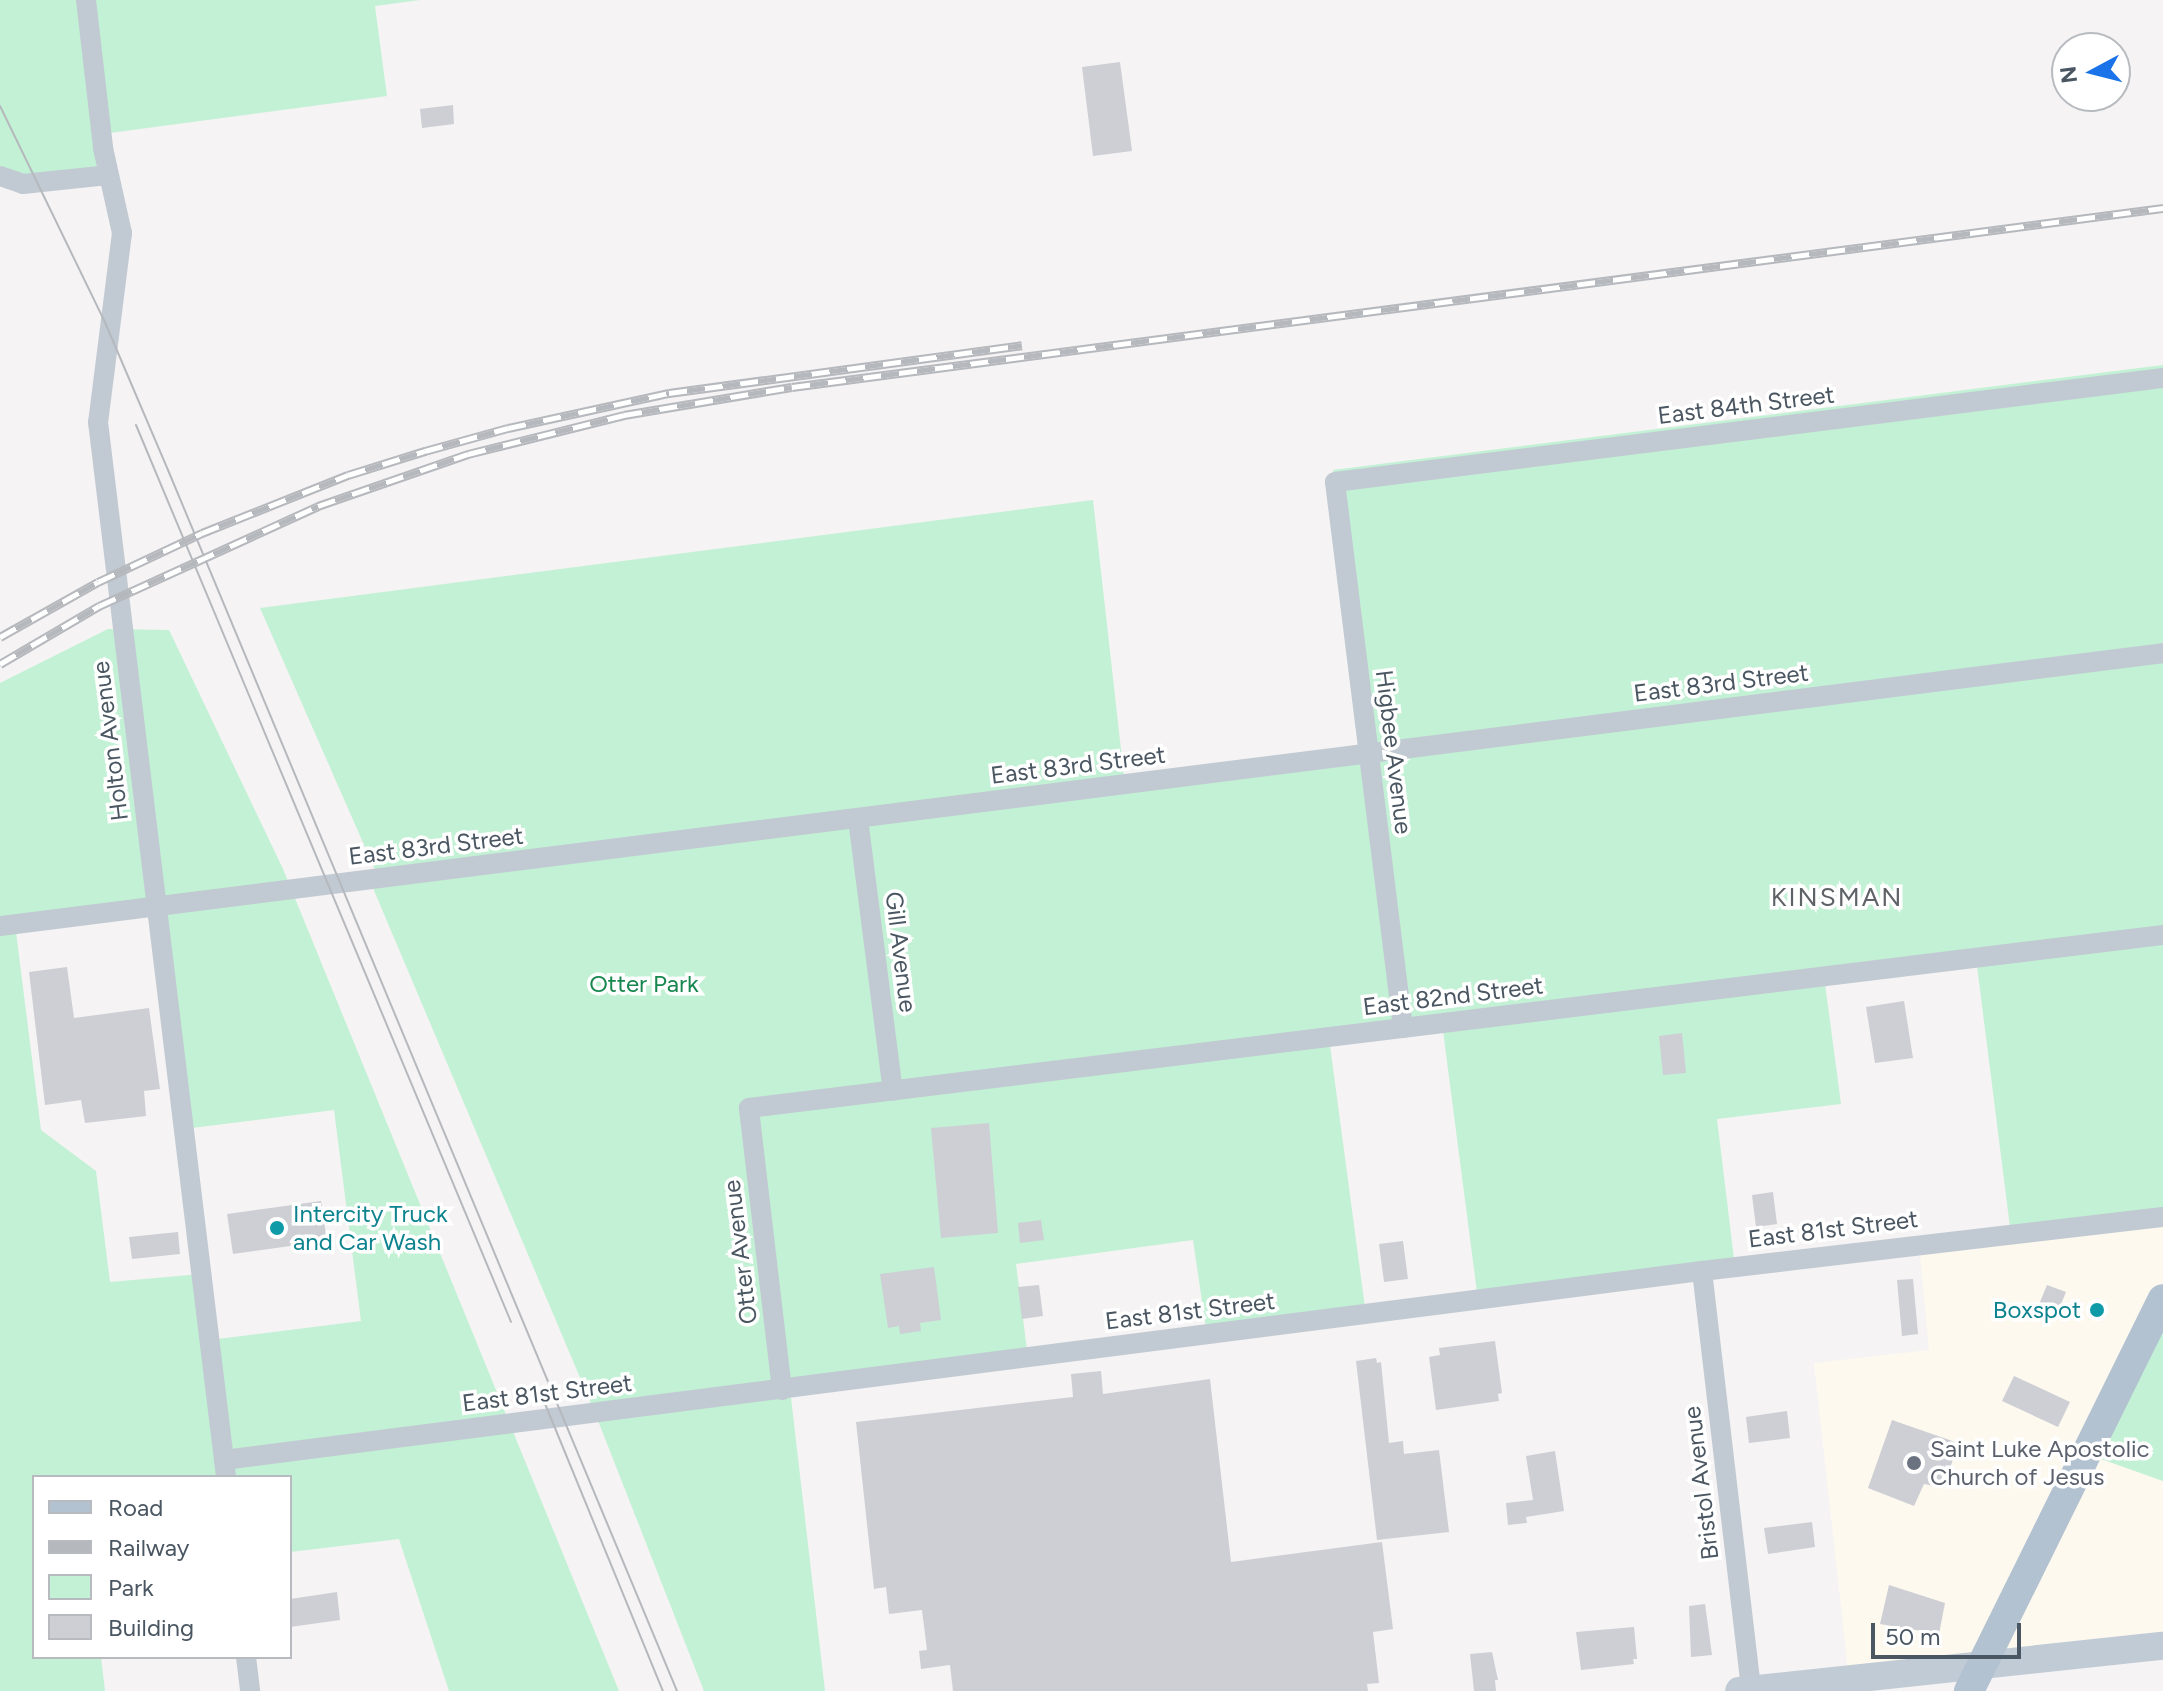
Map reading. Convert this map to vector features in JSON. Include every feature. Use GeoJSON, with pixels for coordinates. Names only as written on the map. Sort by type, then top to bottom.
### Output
{"type":"FeatureCollection","features":[{"type":"Feature","properties":{"kind":"main road"},"geometry":{"type":"LineString","coordinates":[[1975,1680],[2160,1314]]}},
{"type":"Feature","properties":{"kind":"main road"},"geometry":{"type":"LineString","coordinates":[[1745,1690],[1935,1669],[1975,1680],[2163,1646]]}},
{"type":"Feature","properties":{"kind":"street","name":"Holton Avenue"},"geometry":{"type":"LineString","coordinates":[[86,0],[108,175],[122,233],[98,422],[225,1468]]}},
{"type":"Feature","properties":{"kind":"street"},"geometry":{"type":"LineString","coordinates":[[0,176],[23,184],[108,175]]}},
{"type":"Feature","properties":{"kind":"street","name":"East 84th Street"},"geometry":{"type":"LineString","coordinates":[[1335,482],[2163,378]]}},
{"type":"Feature","properties":{"kind":"street","name":"Higbee Avenue"},"geometry":{"type":"LineString","coordinates":[[1335,482],[1403,1028]]}},
{"type":"Feature","properties":{"kind":"street","name":"East 83rd Street"},"geometry":{"type":"LineString","coordinates":[[0,926],[2163,653]]}},
{"type":"Feature","properties":{"kind":"street","name":"Gill Avenue"},"geometry":{"type":"LineString","coordinates":[[858,819],[893,1091]]}},
{"type":"Feature","properties":{"kind":"street","name":"East 82nd Street"},"geometry":{"type":"LineString","coordinates":[[749,1108],[2163,935]]}},
{"type":"Feature","properties":{"kind":"street","name":"Otter Avenue"},"geometry":{"type":"LineString","coordinates":[[749,1108],[782,1390]]}},
{"type":"Feature","properties":{"kind":"street","name":"East 81st Street"},"geometry":{"type":"LineString","coordinates":[[225,1468],[782,1390],[1702,1271],[2163,1217]]}},
{"type":"Feature","properties":{"kind":"street","name":"Bristol Avenue"},"geometry":{"type":"LineString","coordinates":[[1702,1271],[1745,1690]]}},
{"type":"Feature","properties":{"kind":"street"},"geometry":{"type":"LineString","coordinates":[[246,1659],[250,1691]]}},
{"type":"Feature","properties":{"kind":"shaded area"},"geometry":{"type":"Polygon","coordinates":[[[2163,1217],[2163,1299],[2087,1454],[2163,1481],[2163,1646],[1849,1679],[1814,1363],[1929,1350],[1919,1245],[2163,1217]]]}},
{"type":"Feature","properties":{"kind":"green space"},"geometry":{"type":"Polygon","coordinates":[[[0,0],[420,0],[375,6],[387,96],[102,134],[108,175],[0,174],[0,0]]]}},
{"type":"Feature","properties":{"kind":"green space","name":"Otter Park"},"geometry":{"type":"Polygon","coordinates":[[[2163,365],[2163,1217],[2011,1235],[1976,958],[1824,976],[1841,1104],[1717,1119],[1735,1267],[1478,1300],[1442,1023],[1329,1038],[1366,1315],[1207,1335],[1193,1240],[1016,1264],[1028,1358],[790,1389],[825,1691],[704,1691],[595,1413],[370,881],[379,879],[260,608],[1093,500],[1125,785],[1367,755],[1333,470],[2163,365]]]}},
{"type":"Feature","properties":{"kind":"green space"},"geometry":{"type":"Polygon","coordinates":[[[108,629],[169,630],[283,869],[619,1691],[449,1691],[399,1539],[292,1552],[292,1475],[32,1475],[32,1659],[101,1659],[105,1691],[0,1691],[0,683],[108,629]],[[156,908],[15,924],[41,1130],[96,1171],[110,1282],[201,1274],[209,1340],[361,1321],[334,1110],[184,1129],[156,908]]]}},
{"type":"Feature","properties":{"kind":"green space"},"geometry":{"type":"Polygon","coordinates":[[[2163,1323],[2163,1481],[2087,1454],[2163,1323]]]}},
{"type":"Feature","properties":{"kind":"building"},"geometry":{"type":"Polygon","coordinates":[[[1120,62],[1132,151],[1093,156],[1082,67],[1120,62]]]}},
{"type":"Feature","properties":{"kind":"building"},"geometry":{"type":"Polygon","coordinates":[[[453,105],[454,124],[422,128],[420,109],[453,105]]]}},
{"type":"Feature","properties":{"kind":"building"},"geometry":{"type":"Polygon","coordinates":[[[67,967],[74,1018],[149,1008],[160,1089],[144,1091],[146,1116],[85,1123],[81,1100],[45,1105],[29,972],[67,967]]]}},
{"type":"Feature","properties":{"kind":"building"},"geometry":{"type":"Polygon","coordinates":[[[1904,1001],[1913,1058],[1875,1063],[1866,1007],[1904,1001]]]}},
{"type":"Feature","properties":{"kind":"building"},"geometry":{"type":"Polygon","coordinates":[[[1682,1033],[1686,1073],[1663,1075],[1659,1036],[1682,1033]]]}},
{"type":"Feature","properties":{"kind":"building"},"geometry":{"type":"Polygon","coordinates":[[[989,1123],[998,1233],[941,1238],[931,1128],[989,1123]]]}},
{"type":"Feature","properties":{"kind":"building"},"geometry":{"type":"Polygon","coordinates":[[[1773,1192],[1777,1224],[1756,1227],[1752,1195],[1773,1192]]]}},
{"type":"Feature","properties":{"kind":"building","name":"Intercity Truck and Car Wash"},"geometry":{"type":"Polygon","coordinates":[[[321,1201],[327,1241],[233,1254],[227,1214],[321,1201]]]}},
{"type":"Feature","properties":{"kind":"building"},"geometry":{"type":"Polygon","coordinates":[[[1041,1220],[1044,1240],[1020,1243],[1018,1223],[1041,1220]]]}},
{"type":"Feature","properties":{"kind":"building"},"geometry":{"type":"Polygon","coordinates":[[[178,1232],[180,1254],[132,1259],[129,1237],[178,1232]]]}},
{"type":"Feature","properties":{"kind":"building"},"geometry":{"type":"Polygon","coordinates":[[[1403,1241],[1408,1279],[1384,1282],[1379,1244],[1403,1241]]]}},
{"type":"Feature","properties":{"kind":"building"},"geometry":{"type":"Polygon","coordinates":[[[934,1267],[941,1320],[920,1323],[921,1331],[900,1334],[899,1326],[888,1328],[880,1274],[934,1267]]]}},
{"type":"Feature","properties":{"kind":"building"},"geometry":{"type":"Polygon","coordinates":[[[1913,1279],[1918,1334],[1902,1336],[1897,1280],[1913,1279]]]}},
{"type":"Feature","properties":{"kind":"building"},"geometry":{"type":"Polygon","coordinates":[[[1039,1285],[1043,1316],[1022,1319],[1018,1287],[1039,1285]]]}},
{"type":"Feature","properties":{"kind":"building"},"geometry":{"type":"Polygon","coordinates":[[[2047,1285],[2066,1292],[2059,1309],[2040,1302],[2047,1285]]]}},
{"type":"Feature","properties":{"kind":"building"},"geometry":{"type":"Polygon","coordinates":[[[1495,1341],[1502,1393],[1498,1394],[1499,1401],[1436,1410],[1429,1357],[1440,1355],[1439,1348],[1495,1341]]]}},
{"type":"Feature","properties":{"kind":"building"},"geometry":{"type":"Polygon","coordinates":[[[1376,1358],[1377,1363],[1381,1362],[1389,1443],[1403,1441],[1404,1454],[1439,1450],[1449,1532],[1377,1540],[1356,1361],[1376,1358]]]}},
{"type":"Feature","properties":{"kind":"building"},"geometry":{"type":"Polygon","coordinates":[[[1101,1371],[1103,1394],[1210,1379],[1231,1562],[1382,1542],[1393,1629],[1373,1632],[1379,1683],[1367,1684],[1368,1691],[953,1691],[950,1665],[921,1669],[919,1651],[927,1650],[922,1610],[889,1614],[886,1587],[874,1589],[856,1422],[1073,1397],[1071,1374],[1101,1371]]]}},
{"type":"Feature","properties":{"kind":"building"},"geometry":{"type":"Polygon","coordinates":[[[2014,1376],[2070,1402],[2058,1427],[2002,1401],[2014,1376]]]}},
{"type":"Feature","properties":{"kind":"building"},"geometry":{"type":"Polygon","coordinates":[[[1787,1411],[1790,1438],[1749,1443],[1746,1417],[1787,1411]]]}},
{"type":"Feature","properties":{"kind":"building"},"geometry":{"type":"Polygon","coordinates":[[[1892,1420],[1958,1443],[1944,1488],[1924,1484],[1914,1506],[1868,1488],[1892,1420]]]}},
{"type":"Feature","properties":{"kind":"building"},"geometry":{"type":"Polygon","coordinates":[[[1555,1451],[1564,1511],[1526,1517],[1527,1523],[1508,1525],[1506,1503],[1533,1500],[1526,1456],[1555,1451]]]}},
{"type":"Feature","properties":{"kind":"building"},"geometry":{"type":"Polygon","coordinates":[[[1812,1522],[1815,1547],[1768,1554],[1764,1528],[1812,1522]]]}},
{"type":"Feature","properties":{"kind":"building"},"geometry":{"type":"Polygon","coordinates":[[[1889,1585],[1945,1603],[1939,1634],[1880,1624],[1889,1585]]]}},
{"type":"Feature","properties":{"kind":"building"},"geometry":{"type":"Polygon","coordinates":[[[337,1592],[340,1620],[292,1627],[292,1599],[337,1592]]]}},
{"type":"Feature","properties":{"kind":"building"},"geometry":{"type":"Polygon","coordinates":[[[1705,1604],[1712,1655],[1691,1657],[1689,1606],[1705,1604]]]}},
{"type":"Feature","properties":{"kind":"building"},"geometry":{"type":"Polygon","coordinates":[[[1634,1627],[1637,1659],[1633,1659],[1634,1664],[1581,1670],[1576,1632],[1634,1627]]]}},
{"type":"Feature","properties":{"kind":"building"},"geometry":{"type":"Polygon","coordinates":[[[1492,1652],[1498,1680],[1495,1680],[1496,1691],[1474,1691],[1470,1654],[1492,1652]]]}},
{"type":"Feature","properties":{"kind":"tram line"},"geometry":{"type":"LineString","coordinates":[[0,106],[104,320],[677,1691]]}},
{"type":"Feature","properties":{"kind":"tram line"},"geometry":{"type":"LineString","coordinates":[[136,425],[511,1322]]}},
{"type":"Feature","properties":{"kind":"tram line"},"geometry":{"type":"LineString","coordinates":[[539,1389],[663,1691]]}},
{"type":"Feature","properties":{"kind":"railway"},"geometry":{"type":"LineString","coordinates":[[0,664],[99,606],[318,506],[468,454],[624,415],[792,387],[2163,208]]}},
{"type":"Feature","properties":{"kind":"railway"},"geometry":{"type":"LineString","coordinates":[[0,637],[98,582],[202,533],[348,475],[425,451],[508,428],[669,393],[1022,345]]}},
{"type":"Feature","properties":{"kind":"place","name":"Intercity Truck and Car Wash"},"geometry":{"type":"Point","coordinates":[277,1228]}},
{"type":"Feature","properties":{"kind":"place","name":"Boxspot"},"geometry":{"type":"Point","coordinates":[2097,1310]}},
{"type":"Feature","properties":{"kind":"place","name":"Saint Luke Apostolic Church of Jesus"},"geometry":{"type":"Point","coordinates":[1914,1463]}},
{"type":"Feature","properties":{"kind":"district","name":"KINSMAN"},"geometry":{"type":"Point","coordinates":[1837,898]}}]}
